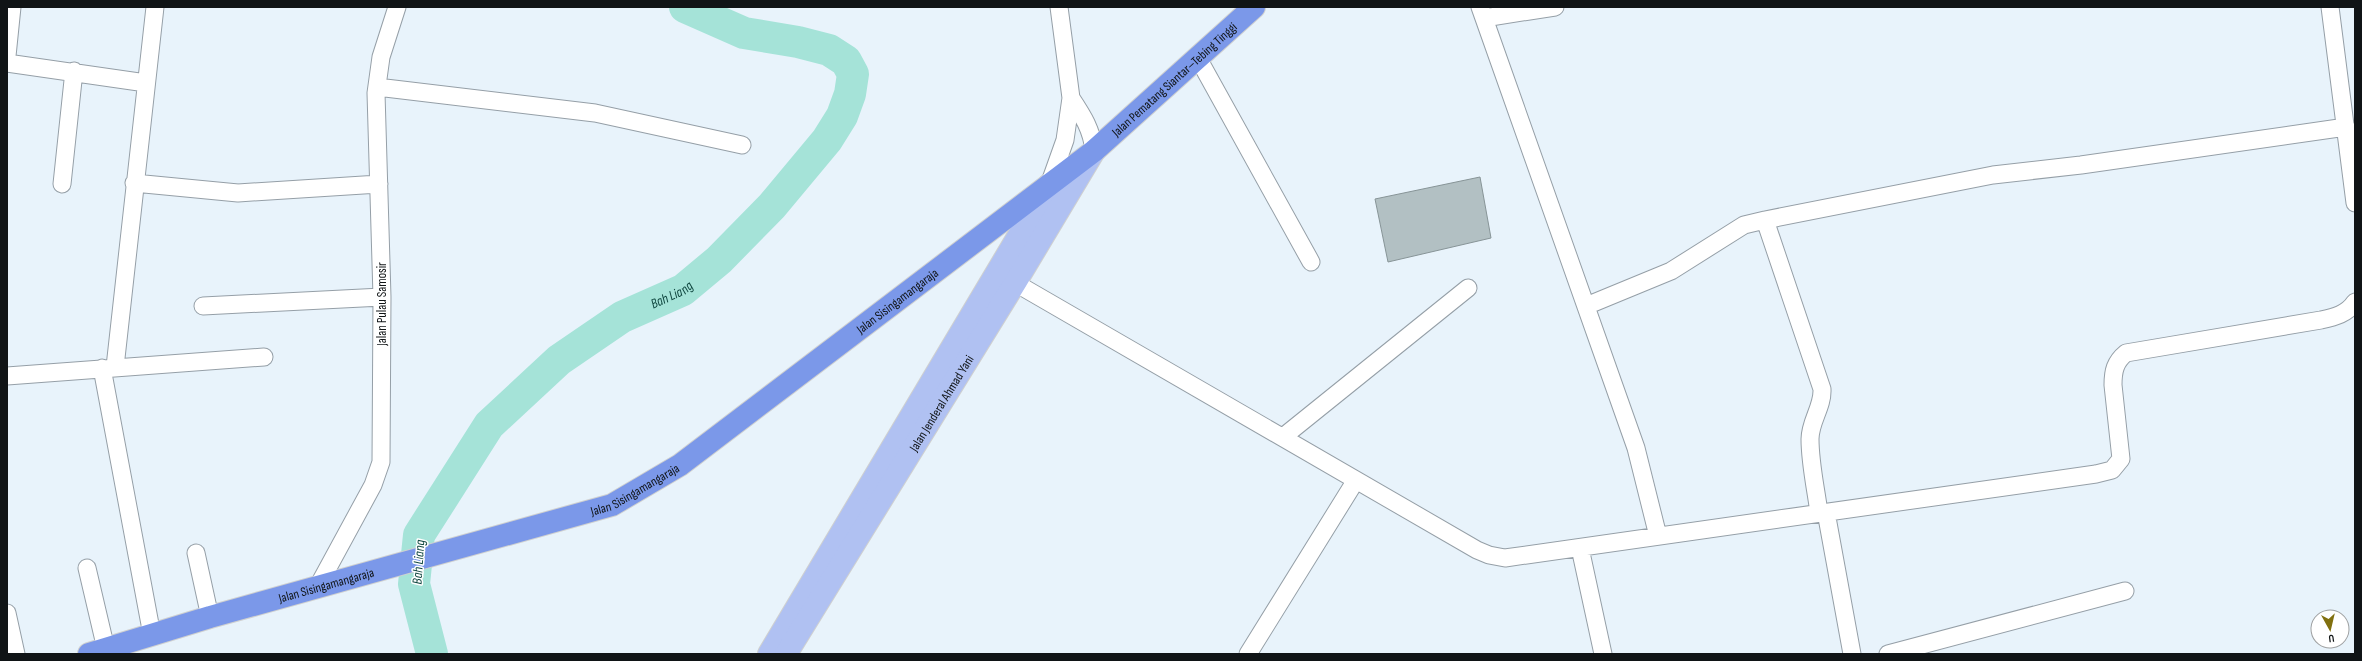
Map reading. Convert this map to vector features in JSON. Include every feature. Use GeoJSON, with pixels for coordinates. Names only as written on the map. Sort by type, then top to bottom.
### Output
{"type":"FeatureCollection","features":[{"type":"Feature","properties":{"kind":"highway","name":"Jalan Pematang Siantar–Tebing Tinggi"},"geometry":{"type":"LineString","coordinates":[[1094,151],[1254,7]]}},
{"type":"Feature","properties":{"kind":"highway","name":"Jalan Sisingamangaraja"},"geometry":{"type":"LineString","coordinates":[[97,652],[210,617],[387,569],[612,505],[680,465],[1094,151]]}},
{"type":"Feature","properties":{"kind":"main road","name":"Jalan Jenderal Ahmad Yani"},"geometry":{"type":"LineString","coordinates":[[769,654],[1006,278],[1094,151]]}},
{"type":"Feature","properties":{"kind":"main road","name":"Jalan Jenderal Ahmad Yani"},"geometry":{"type":"LineString","coordinates":[[786,654],[1006,278],[1049,185]]}},
{"type":"Feature","properties":{"kind":"street"},"geometry":{"type":"LineString","coordinates":[[7,56],[12,7]]}},
{"type":"Feature","properties":{"kind":"street"},"geometry":{"type":"LineString","coordinates":[[152,635],[109,368],[134,183],[155,7]]}},
{"type":"Feature","properties":{"kind":"street","name":"Jalan Pulau Samosir"},"geometry":{"type":"LineString","coordinates":[[317,588],[373,485],[381,462],[382,297],[377,87],[381,57],[396,7]]}},
{"type":"Feature","properties":{"kind":"street"},"geometry":{"type":"LineString","coordinates":[[1049,185],[1065,140],[1071,98],[1059,7]]}},
{"type":"Feature","properties":{"kind":"street"},"geometry":{"type":"LineString","coordinates":[[1555,7],[1482,13],[1636,448],[1658,536]]}},
{"type":"Feature","properties":{"kind":"street"},"geometry":{"type":"LineString","coordinates":[[2330,7],[2348,122],[2355,203]]}},
{"type":"Feature","properties":{"kind":"street"},"geometry":{"type":"LineString","coordinates":[[1198,58],[1311,262]]}},
{"type":"Feature","properties":{"kind":"street"},"geometry":{"type":"LineString","coordinates":[[7,62],[146,83]]}},
{"type":"Feature","properties":{"kind":"street"},"geometry":{"type":"LineString","coordinates":[[62,184],[74,71]]}},
{"type":"Feature","properties":{"kind":"street"},"geometry":{"type":"LineString","coordinates":[[377,87],[595,113],[742,145]]}},
{"type":"Feature","properties":{"kind":"street"},"geometry":{"type":"LineString","coordinates":[[1071,98],[1086,119],[1093,137],[1094,151]]}},
{"type":"Feature","properties":{"kind":"street"},"geometry":{"type":"LineString","coordinates":[[1586,306],[1671,271],[1744,225],[1993,175],[2081,165],[2348,122]]}},
{"type":"Feature","properties":{"kind":"street"},"geometry":{"type":"LineString","coordinates":[[134,183],[238,193],[379,184]]}},
{"type":"Feature","properties":{"kind":"street"},"geometry":{"type":"LineString","coordinates":[[1765,220],[1822,389],[1823,400],[1812,425],[1810,440],[1823,513],[1852,654]]}},
{"type":"Feature","properties":{"kind":"street"},"geometry":{"type":"LineString","coordinates":[[1006,278],[1489,555],[1505,558],[2096,474],[2112,470],[2121,459],[2112,385],[2113,373],[2118,360],[2126,353],[2321,320],[2338,316],[2350,308],[2355,302]]}},
{"type":"Feature","properties":{"kind":"street"},"geometry":{"type":"LineString","coordinates":[[1283,437],[1468,288]]}},
{"type":"Feature","properties":{"kind":"street"},"geometry":{"type":"LineString","coordinates":[[203,306],[382,297]]}},
{"type":"Feature","properties":{"kind":"street"},"geometry":{"type":"LineString","coordinates":[[7,376],[264,357]]}},
{"type":"Feature","properties":{"kind":"street"},"geometry":{"type":"LineString","coordinates":[[1248,654],[1356,480]]}},
{"type":"Feature","properties":{"kind":"street"},"geometry":{"type":"LineString","coordinates":[[1580,548],[1604,654]]}},
{"type":"Feature","properties":{"kind":"street"},"geometry":{"type":"LineString","coordinates":[[196,554],[210,617]]}},
{"type":"Feature","properties":{"kind":"street"},"geometry":{"type":"LineString","coordinates":[[87,568],[97,652]]}},
{"type":"Feature","properties":{"kind":"street"},"geometry":{"type":"LineString","coordinates":[[1888,654],[2125,591]]}},
{"type":"Feature","properties":{"kind":"street"},"geometry":{"type":"LineString","coordinates":[[7,613],[16,654]]}},
{"type":"Feature","properties":{"kind":"building"},"geometry":{"type":"Polygon","coordinates":[[[1480,177],[1491,238],[1388,262],[1375,199],[1480,177]]]}},
{"type":"Feature","properties":{"kind":"waterway","name":"Bah Liang"},"geometry":{"type":"LineString","coordinates":[[432,654],[414,584],[419,535],[489,425],[559,360],[622,317],[683,290],[719,260],[772,206],[827,140],[842,116],[850,94],[853,74],[846,61],[829,50],[798,42],[744,33],[685,7]]}}]}
